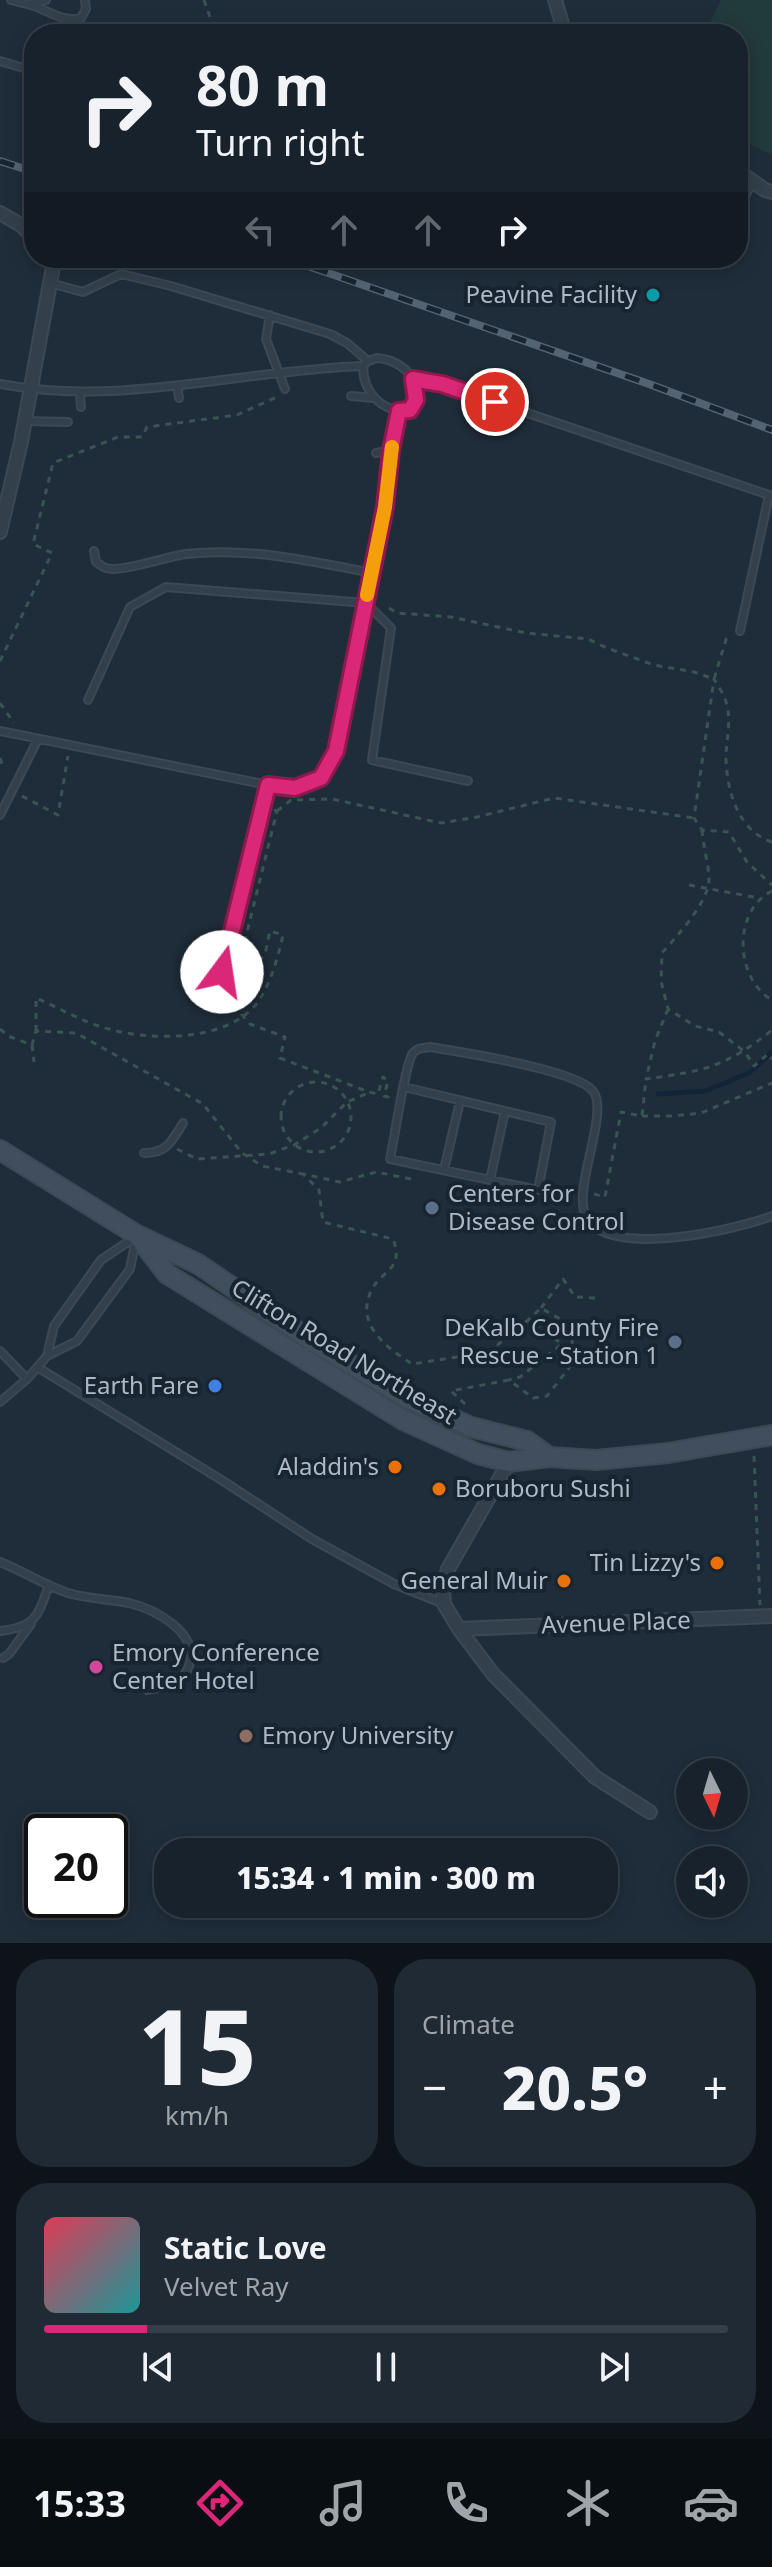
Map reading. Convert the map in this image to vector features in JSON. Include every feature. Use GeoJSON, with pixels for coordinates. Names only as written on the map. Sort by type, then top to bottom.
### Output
{"type":"FeatureCollection","features":[{"type":"Feature","properties":{"kind":"main road","name":"Clifton Road Northeast"},"geometry":{"type":"LineString","coordinates":[[0,1150],[137,1235],[198,1264],[315,1343],[407,1398],[471,1427],[527,1441],[549,1457]]}},
{"type":"Feature","properties":{"kind":"main road","name":"Clifton Road Northeast"},"geometry":{"type":"LineString","coordinates":[[137,1235],[167,1274],[380,1407],[464,1450],[509,1462],[549,1457],[596,1460],[763,1437]]}},
{"type":"Feature","properties":{"kind":"street"},"geometry":{"type":"LineString","coordinates":[[555,0],[562,24]]}},
{"type":"Feature","properties":{"kind":"street"},"geometry":{"type":"LineString","coordinates":[[748,178],[772,192]]}},
{"type":"Feature","properties":{"kind":"street"},"geometry":{"type":"LineString","coordinates":[[0,213],[24,228]]}},
{"type":"Feature","properties":{"kind":"street"},"geometry":{"type":"LineString","coordinates":[[0,532],[25,421],[50,283],[50,268]]}},
{"type":"Feature","properties":{"kind":"street"},"geometry":{"type":"LineString","coordinates":[[509,1462],[448,1569],[443,1589],[444,1604],[493,1674],[595,1777],[650,1812]]}},
{"type":"Feature","properties":{"kind":"street","name":"Avenue Place"},"geometry":{"type":"LineString","coordinates":[[459,1629],[766,1616]]}},
{"type":"Feature","properties":{"kind":"lane"},"geometry":{"type":"LineString","coordinates":[[11,0],[30,4],[62,19],[73,20],[85,13],[85,0]]}},
{"type":"Feature","properties":{"kind":"lane"},"geometry":{"type":"LineString","coordinates":[[30,4],[46,0]]}},
{"type":"Feature","properties":{"kind":"lane"},"geometry":{"type":"LineString","coordinates":[[0,61],[24,68]]}},
{"type":"Feature","properties":{"kind":"lane"},"geometry":{"type":"LineString","coordinates":[[748,191],[753,181]]}},
{"type":"Feature","properties":{"kind":"lane"},"geometry":{"type":"LineString","coordinates":[[0,384],[30,390],[80,393],[177,386],[365,363],[377,358],[404,367],[413,379],[416,400],[410,410],[399,411],[389,409],[374,398],[364,383],[365,363],[347,343],[330,334],[121,274],[83,292],[50,283]]}},
{"type":"Feature","properties":{"kind":"lane"},"geometry":{"type":"LineString","coordinates":[[270,315],[266,339],[285,389]]}},
{"type":"Feature","properties":{"kind":"lane"},"geometry":{"type":"LineString","coordinates":[[413,379],[442,384],[770,496],[740,631]]}},
{"type":"Feature","properties":{"kind":"lane"},"geometry":{"type":"LineString","coordinates":[[177,386],[179,398]]}},
{"type":"Feature","properties":{"kind":"lane"},"geometry":{"type":"LineString","coordinates":[[80,393],[81,407]]}},
{"type":"Feature","properties":{"kind":"lane"},"geometry":{"type":"LineString","coordinates":[[351,396],[374,398]]}},
{"type":"Feature","properties":{"kind":"lane"},"geometry":{"type":"LineString","coordinates":[[0,731],[268,785],[295,788],[321,778],[336,751],[385,507],[399,411]]}},
{"type":"Feature","properties":{"kind":"lane"},"geometry":{"type":"LineString","coordinates":[[25,421],[68,422]]}},
{"type":"Feature","properties":{"kind":"lane"},"geometry":{"type":"LineString","coordinates":[[376,453],[391,450]]}},
{"type":"Feature","properties":{"kind":"lane"},"geometry":{"type":"LineString","coordinates":[[94,551],[96,562],[105,568],[126,567],[183,554],[214,552],[271,555],[372,573]]}},
{"type":"Feature","properties":{"kind":"lane"},"geometry":{"type":"LineString","coordinates":[[88,700],[130,607],[166,587],[366,603],[391,628],[372,760],[468,781]]}},
{"type":"Feature","properties":{"kind":"lane"},"geometry":{"type":"LineString","coordinates":[[0,815],[38,739]]}},
{"type":"Feature","properties":{"kind":"lane"},"geometry":{"type":"LineString","coordinates":[[222,972],[268,785]]}},
{"type":"Feature","properties":{"kind":"lane"},"geometry":{"type":"LineString","coordinates":[[405,1083],[460,1101],[551,1122],[538,1190],[390,1159],[405,1083],[412,1054],[419,1048],[430,1047],[549,1071],[582,1081],[591,1088],[597,1107],[583,1202],[587,1217],[610,1235],[656,1238],[707,1234],[772,1216]]}},
{"type":"Feature","properties":{"kind":"lane"},"geometry":{"type":"LineString","coordinates":[[444,1170],[460,1101]]}},
{"type":"Feature","properties":{"kind":"lane"},"geometry":{"type":"LineString","coordinates":[[490,1180],[505,1111]]}},
{"type":"Feature","properties":{"kind":"lane"},"geometry":{"type":"LineString","coordinates":[[144,1153],[162,1151],[170,1145],[183,1123]]}},
{"type":"Feature","properties":{"kind":"lane"},"geometry":{"type":"LineString","coordinates":[[47,1356],[54,1326],[101,1260],[137,1235]]}},
{"type":"Feature","properties":{"kind":"lane"},"geometry":{"type":"LineString","coordinates":[[0,1402],[27,1379],[47,1356],[77,1341],[130,1269],[137,1235]]}},
{"type":"Feature","properties":{"kind":"lane"},"geometry":{"type":"LineString","coordinates":[[0,1351],[27,1379]]}},
{"type":"Feature","properties":{"kind":"lane"},"geometry":{"type":"LineString","coordinates":[[37,1367],[312,1539],[394,1584],[444,1604]]}},
{"type":"Feature","properties":{"kind":"lane"},"geometry":{"type":"LineString","coordinates":[[0,1562],[68,1593],[130,1604],[157,1614],[177,1628],[190,1642],[191,1659],[186,1674],[175,1683],[147,1690]]}},
{"type":"Feature","properties":{"kind":"lane"},"geometry":{"type":"LineString","coordinates":[[3,1658],[39,1613],[49,1585]]}},
{"type":"Feature","properties":{"kind":"lane"},"geometry":{"type":"LineString","coordinates":[[0,1631],[16,1629],[35,1619]]}},
{"type":"Feature","properties":{"kind":"path"},"geometry":{"type":"LineString","coordinates":[[204,0],[212,24]]}},
{"type":"Feature","properties":{"kind":"path"},"geometry":{"type":"LineString","coordinates":[[0,661],[52,553],[33,544],[53,463],[118,437],[142,437],[147,427],[237,415],[279,396]]}},
{"type":"Feature","properties":{"kind":"path"},"geometry":{"type":"LineString","coordinates":[[368,594],[397,613],[451,617],[526,633],[588,639],[654,665],[714,679],[726,700],[729,727],[726,758],[730,789],[738,814],[750,829],[772,842]]}},
{"type":"Feature","properties":{"kind":"path"},"geometry":{"type":"LineString","coordinates":[[642,1116],[655,1041],[668,1009],[661,981],[662,953],[682,931],[705,895],[709,880],[702,830],[694,818],[714,679],[729,628],[740,631]]}},
{"type":"Feature","properties":{"kind":"path"},"geometry":{"type":"LineString","coordinates":[[0,703],[17,727]]}},
{"type":"Feature","properties":{"kind":"path"},"geometry":{"type":"LineString","coordinates":[[12,791],[58,815],[70,745]]}},
{"type":"Feature","properties":{"kind":"path"},"geometry":{"type":"LineString","coordinates":[[0,758],[0,768]]}},
{"type":"Feature","properties":{"kind":"path"},"geometry":{"type":"LineString","coordinates":[[405,1083],[394,1081],[388,1097],[384,1096],[388,1081],[383,1077],[378,1094],[280,1058],[285,1037],[250,1024],[230,1001],[277,811],[291,800],[332,799],[441,823],[554,798],[694,818]]}},
{"type":"Feature","properties":{"kind":"path"},"geometry":{"type":"LineString","coordinates":[[263,807],[277,811]]}},
{"type":"Feature","properties":{"kind":"path"},"geometry":{"type":"LineString","coordinates":[[702,830],[729,832],[747,862],[772,885]]}},
{"type":"Feature","properties":{"kind":"path"},"geometry":{"type":"LineString","coordinates":[[689,885],[759,898]]}},
{"type":"Feature","properties":{"kind":"path"},"geometry":{"type":"LineString","coordinates":[[772,891],[759,898],[746,918],[742,949],[749,972],[765,996],[772,1000]]}},
{"type":"Feature","properties":{"kind":"path"},"geometry":{"type":"LineString","coordinates":[[34,1062],[32,1045],[36,1031],[36,998],[100,1027],[166,1038],[207,1033],[243,1016],[259,1001],[275,969],[283,935],[270,931],[265,954],[232,991]]}},
{"type":"Feature","properties":{"kind":"path"},"geometry":{"type":"LineString","coordinates":[[668,1009],[695,1026],[719,1032],[745,1052],[754,1066],[768,1054],[772,1059]]}},
{"type":"Feature","properties":{"kind":"path"},"geometry":{"type":"LineString","coordinates":[[0,1029],[8,1036],[32,1045]]}},
{"type":"Feature","properties":{"kind":"path"},"geometry":{"type":"LineString","coordinates":[[646,1079],[712,1068],[745,1052],[772,1030]]}},
{"type":"Feature","properties":{"kind":"path"},"geometry":{"type":"LineString","coordinates":[[36,1031],[76,1033],[203,1104],[242,1153],[262,1166],[340,1182],[376,1172],[411,1179]]}},
{"type":"Feature","properties":{"kind":"path"},"geometry":{"type":"LineString","coordinates":[[319,1083],[333,1087],[343,1094],[347,1102],[351,1117],[349,1129],[338,1145],[313,1153],[294,1145],[286,1136],[281,1124],[281,1112],[288,1096],[297,1087],[319,1083]]}},
{"type":"Feature","properties":{"kind":"path"},"geometry":{"type":"LineString","coordinates":[[583,1191],[605,1197],[621,1112],[642,1116],[701,1113],[772,1083]]}},
{"type":"Feature","properties":{"kind":"path"},"geometry":{"type":"LineString","coordinates":[[170,1145],[197,1159],[269,1154],[294,1145],[321,1128],[347,1102],[369,1092]]}},
{"type":"Feature","properties":{"kind":"path"},"geometry":{"type":"LineString","coordinates":[[303,1174],[319,1190],[323,1222],[393,1239],[398,1251],[394,1265],[371,1289],[368,1322],[377,1338],[412,1364],[489,1352],[541,1308],[563,1279],[575,1297],[597,1298]]}},
{"type":"Feature","properties":{"kind":"path"},"geometry":{"type":"LineString","coordinates":[[509,1380],[533,1398],[547,1396],[569,1368],[574,1327],[541,1308]]}},
{"type":"Feature","properties":{"kind":"path"},"geometry":{"type":"LineString","coordinates":[[470,1409],[451,1391],[520,1377],[562,1344],[528,1320]]}},
{"type":"Feature","properties":{"kind":"path"},"geometry":{"type":"LineString","coordinates":[[763,1437],[766,1616]]}},
{"type":"Feature","properties":{"kind":"green space"},"geometry":{"type":"Polygon","coordinates":[[[721,0],[772,0],[772,155],[748,143],[748,24],[709,24],[721,0]]]}},
{"type":"Feature","properties":{"kind":"waterway"},"geometry":{"type":"LineString","coordinates":[[658,1094],[705,1091],[749,1073],[772,1052]]}},
{"type":"Feature","properties":{"kind":"railway"},"geometry":{"type":"LineString","coordinates":[[0,161],[24,169]]}},
{"type":"Feature","properties":{"kind":"railway"},"geometry":{"type":"LineString","coordinates":[[314,268],[772,430]]}},
{"type":"Feature","properties":{"kind":"slow traffic"},"geometry":{"type":"LineString","coordinates":[[367,595],[385,507],[392,447]]}},
{"type":"Feature","properties":{"kind":"place","name":"Peavine Facility"},"geometry":{"type":"Point","coordinates":[653,295]}},
{"type":"Feature","properties":{"kind":"place","name":"Centers for Disease Control"},"geometry":{"type":"Point","coordinates":[432,1208]}},
{"type":"Feature","properties":{"kind":"place","name":"DeKalb County Fire Rescue - Station 1"},"geometry":{"type":"Point","coordinates":[675,1342]}},
{"type":"Feature","properties":{"kind":"place","name":"Earth Fare"},"geometry":{"type":"Point","coordinates":[215,1386]}},
{"type":"Feature","properties":{"kind":"place","name":"Aladdin's"},"geometry":{"type":"Point","coordinates":[395,1467]}},
{"type":"Feature","properties":{"kind":"place","name":"Boruboru Sushi"},"geometry":{"type":"Point","coordinates":[439,1489]}},
{"type":"Feature","properties":{"kind":"place","name":"Tin Lizzy's"},"geometry":{"type":"Point","coordinates":[717,1563]}},
{"type":"Feature","properties":{"kind":"place","name":"General Muir"},"geometry":{"type":"Point","coordinates":[564,1581]}},
{"type":"Feature","properties":{"kind":"place","name":"Emory Conference Center Hotel"},"geometry":{"type":"Point","coordinates":[96,1667]}},
{"type":"Feature","properties":{"kind":"place","name":"Emory University"},"geometry":{"type":"Point","coordinates":[246,1736]}},
{"type":"Feature","properties":{"kind":"route"},"geometry":{"type":"LineString","coordinates":[[222,972],[268,785],[295,788],[321,778],[336,751],[385,507],[399,411],[410,410],[416,400],[413,379],[442,384],[495,402]]}}]}
